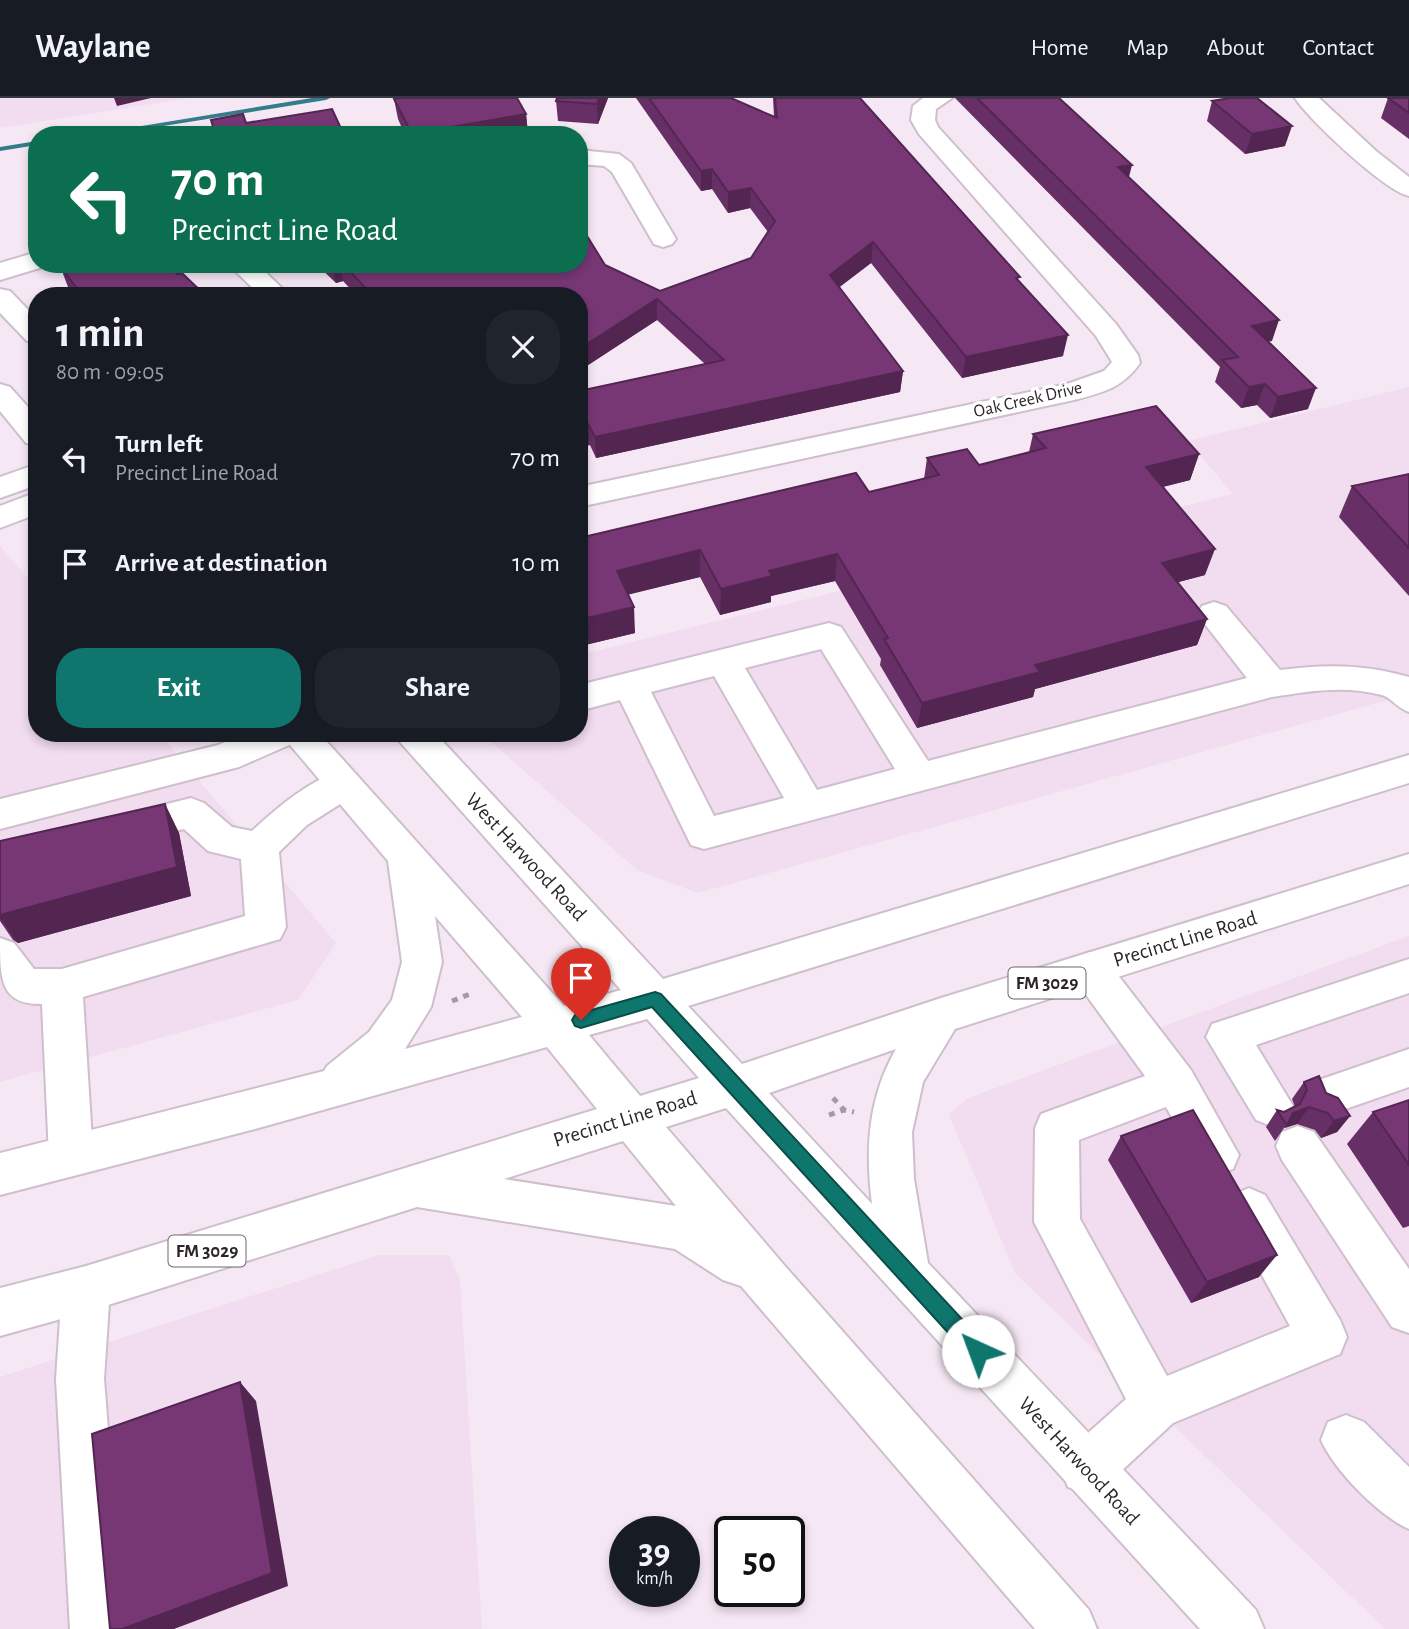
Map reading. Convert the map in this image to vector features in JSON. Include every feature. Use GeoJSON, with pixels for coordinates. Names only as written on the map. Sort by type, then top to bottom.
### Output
{"type":"FeatureCollection","features":[{"type":"Feature","properties":{"kind":"main road","name":"Oak Creek Drive"},"geometry":{"type":"LineString","coordinates":[[588,495],[1074,391],[1114,377],[1126,363],[1124,355],[1106,330],[927,129],[923,120],[925,106],[941,98]]}},
{"type":"Feature","properties":{"kind":"main road"},"geometry":{"type":"LineString","coordinates":[[1306,98],[1367,156],[1409,190]]}},
{"type":"Feature","properties":{"kind":"main road"},"geometry":{"type":"LineString","coordinates":[[588,158],[610,159],[622,168],[663,239]]}},
{"type":"Feature","properties":{"kind":"main road"},"geometry":{"type":"LineString","coordinates":[[0,272],[28,263]]}},
{"type":"Feature","properties":{"kind":"main road"},"geometry":{"type":"LineString","coordinates":[[251,273],[267,287]]}},
{"type":"Feature","properties":{"kind":"main road"},"geometry":{"type":"LineString","coordinates":[[0,297],[28,326]]}},
{"type":"Feature","properties":{"kind":"main road"},"geometry":{"type":"LineString","coordinates":[[0,393],[28,426]]}},
{"type":"Feature","properties":{"kind":"main road"},"geometry":{"type":"LineString","coordinates":[[0,488],[28,477]]}},
{"type":"Feature","properties":{"kind":"main road"},"geometry":{"type":"LineString","coordinates":[[0,518],[28,506]]}},
{"type":"Feature","properties":{"kind":"main road"},"geometry":{"type":"LineString","coordinates":[[1214,614],[1272,684]]}},
{"type":"Feature","properties":{"kind":"main road"},"geometry":{"type":"LineString","coordinates":[[588,696],[829,635],[919,777]]}},
{"type":"Feature","properties":{"kind":"main road"},"geometry":{"type":"LineString","coordinates":[[723,661],[807,806]]}},
{"type":"Feature","properties":{"kind":"main road"},"geometry":{"type":"LineString","coordinates":[[630,685],[704,834],[1272,684],[1320,677],[1358,678],[1405,686]]}},
{"type":"Feature","properties":{"kind":"main road"},"geometry":{"type":"LineString","coordinates":[[0,814],[226,757],[261,742]]}},
{"type":"Feature","properties":{"kind":"main road"},"geometry":{"type":"LineString","coordinates":[[307,742],[556,1027],[767,1281],[1070,1629]]}},
{"type":"Feature","properties":{"kind":"main road","name":"West Harwood Road"},"geometry":{"type":"LineString","coordinates":[[429,742],[734,1086],[1237,1629]]}},
{"type":"Feature","properties":{"kind":"main road"},"geometry":{"type":"LineString","coordinates":[[0,1174],[331,1088],[655,999],[1409,769]]}},
{"type":"Feature","properties":{"kind":"main road"},"geometry":{"type":"LineString","coordinates":[[259,846],[294,815],[343,784]]}},
{"type":"Feature","properties":{"kind":"main road"},"geometry":{"type":"LineString","coordinates":[[82,837],[191,813],[221,840],[259,846]]}},
{"type":"Feature","properties":{"kind":"main road"},"geometry":{"type":"LineString","coordinates":[[0,954],[1,960],[23,987],[62,986],[267,927],[259,846]]}},
{"type":"Feature","properties":{"kind":"main road"},"geometry":{"type":"LineString","coordinates":[[331,1088],[384,1045],[410,1007],[422,962],[406,856]]}},
{"type":"Feature","properties":{"kind":"main road","name":"Precinct Line Road"},"geometry":{"type":"LineString","coordinates":[[0,1312],[86,1289],[734,1086],[941,1016],[1409,869]]}},
{"type":"Feature","properties":{"kind":"main road"},"geometry":{"type":"LineString","coordinates":[[1086,1469],[1156,1405],[1323,1337],[1175,1084],[1090,970]]}},
{"type":"Feature","properties":{"kind":"main road"},"geometry":{"type":"LineString","coordinates":[[1271,1106],[1227,1037],[1409,976]]}},
{"type":"Feature","properties":{"kind":"main road"},"geometry":{"type":"LineString","coordinates":[[62,986],[72,1156]]}},
{"type":"Feature","properties":{"kind":"main road"},"geometry":{"type":"LineString","coordinates":[[906,1272],[889,1158],[890,1120],[901,1084],[941,1016]]}},
{"type":"Feature","properties":{"kind":"main road"},"geometry":{"type":"LineString","coordinates":[[1332,1095],[1409,1068]]}},
{"type":"Feature","properties":{"kind":"main road"},"geometry":{"type":"LineString","coordinates":[[1156,1405],[1057,1222],[1057,1128],[1175,1084]]}},
{"type":"Feature","properties":{"kind":"main road"},"geometry":{"type":"LineString","coordinates":[[1298,1146],[1409,1310]]}},
{"type":"Feature","properties":{"kind":"main road"},"geometry":{"type":"LineString","coordinates":[[412,1185],[683,1229],[767,1281]]}},
{"type":"Feature","properties":{"kind":"main road"},"geometry":{"type":"LineString","coordinates":[[86,1289],[80,1379],[97,1629]]}},
{"type":"Feature","properties":{"kind":"main road"},"geometry":{"type":"LineString","coordinates":[[1346,1440],[1409,1503]]}},
{"type":"Feature","properties":{"kind":"path"},"geometry":{"type":"LineString","coordinates":[[459,1008],[454,1002],[470,994]]}},
{"type":"Feature","properties":{"kind":"path"},"geometry":{"type":"LineString","coordinates":[[829,1115],[844,1110],[833,1098]]}},
{"type":"Feature","properties":{"kind":"shaded area"},"geometry":{"type":"Polygon","coordinates":[[[0,98],[189,98],[0,128],[0,98]]]}},
{"type":"Feature","properties":{"kind":"shaded area"},"geometry":{"type":"Polygon","coordinates":[[[1409,387],[1409,694],[698,893],[637,870],[491,742],[588,742],[588,653],[1233,494],[1188,441],[1409,387]]]}},
{"type":"Feature","properties":{"kind":"shaded area"},"geometry":{"type":"Polygon","coordinates":[[[0,546],[28,579],[28,742],[167,742],[336,943],[298,1000],[0,1082],[0,546]]]}},
{"type":"Feature","properties":{"kind":"shaded area"},"geometry":{"type":"Polygon","coordinates":[[[1409,936],[1409,1629],[1385,1629],[1015,1273],[949,1114],[968,1098],[1409,936]]]}},
{"type":"Feature","properties":{"kind":"shaded area"},"geometry":{"type":"Polygon","coordinates":[[[379,1255],[449,1255],[460,1280],[482,1629],[0,1629],[0,1377],[379,1255]]]}},
{"type":"Feature","properties":{"kind":"building"},"geometry":{"type":"Polygon","coordinates":[[[517,98],[526,114],[458,126],[408,126],[394,99],[517,98]]]}},
{"type":"Feature","properties":{"kind":"building"},"geometry":{"type":"Polygon","coordinates":[[[557,98],[599,98],[597,104],[556,101],[557,98]]]}},
{"type":"Feature","properties":{"kind":"building"},"geometry":{"type":"Polygon","coordinates":[[[649,98],[731,98],[777,118],[775,98],[860,98],[1020,277],[1016,278],[1068,335],[966,357],[873,242],[830,275],[903,371],[595,437],[588,424],[588,389],[724,360],[657,299],[588,343],[588,287],[365,287],[351,273],[588,273],[588,238],[605,265],[660,291],[751,258],[775,221],[751,188],[728,192],[712,169],[701,171],[649,98]]]}},
{"type":"Feature","properties":{"kind":"building"},"geometry":{"type":"Polygon","coordinates":[[[977,98],[1059,98],[1132,165],[1118,167],[1279,320],[1252,326],[1316,388],[1278,397],[1265,384],[1249,387],[1222,360],[1238,357],[977,98]]]}},
{"type":"Feature","properties":{"kind":"building"},"geometry":{"type":"Polygon","coordinates":[[[1257,98],[1292,126],[1252,134],[1212,101],[1257,98]]]}},
{"type":"Feature","properties":{"kind":"building"},"geometry":{"type":"Polygon","coordinates":[[[1388,98],[1409,98],[1409,113],[1388,98]]]}},
{"type":"Feature","properties":{"kind":"building"},"geometry":{"type":"Polygon","coordinates":[[[332,109],[340,126],[213,126],[211,120],[243,114],[246,123],[332,109]]]}},
{"type":"Feature","properties":{"kind":"building"},"geometry":{"type":"Polygon","coordinates":[[[65,273],[182,273],[197,287],[76,287],[65,273]]]}},
{"type":"Feature","properties":{"kind":"building"},"geometry":{"type":"Polygon","coordinates":[[[1156,406],[1199,454],[1146,467],[1215,549],[1162,563],[1207,619],[1035,665],[1040,672],[922,703],[884,639],[888,638],[837,554],[769,571],[772,576],[721,589],[700,550],[617,571],[634,607],[588,618],[588,536],[856,473],[869,492],[939,475],[927,458],[967,449],[979,465],[1046,448],[1033,434],[1156,406]]]}},
{"type":"Feature","properties":{"kind":"building"},"geometry":{"type":"Polygon","coordinates":[[[1409,474],[1409,548],[1352,486],[1409,474]]]}},
{"type":"Feature","properties":{"kind":"building"},"geometry":{"type":"Polygon","coordinates":[[[165,804],[177,867],[0,915],[0,841],[165,804]]]}},
{"type":"Feature","properties":{"kind":"building"},"geometry":{"type":"Polygon","coordinates":[[[1319,1076],[1326,1093],[1338,1098],[1350,1116],[1334,1121],[1328,1113],[1309,1107],[1293,1113],[1287,1125],[1277,1110],[1284,1112],[1300,1104],[1307,1090],[1304,1082],[1319,1076]]]}},
{"type":"Feature","properties":{"kind":"building"},"geometry":{"type":"Polygon","coordinates":[[[1409,1100],[1409,1165],[1373,1112],[1409,1100]]]}},
{"type":"Feature","properties":{"kind":"building"},"geometry":{"type":"Polygon","coordinates":[[[1193,1110],[1277,1255],[1207,1282],[1121,1136],[1193,1110]]]}},
{"type":"Feature","properties":{"kind":"building"},"geometry":{"type":"Polygon","coordinates":[[[240,1382],[272,1573],[122,1629],[110,1629],[92,1434],[240,1382]]]}},
{"type":"Feature","properties":{"kind":"waterway"},"geometry":{"type":"LineString","coordinates":[[148,126],[326,98]]}},
{"type":"Feature","properties":{"kind":"waterway"},"geometry":{"type":"LineString","coordinates":[[0,149],[28,144]]}},
{"type":"Feature","properties":{"kind":"route"},"geometry":{"type":"LineString","coordinates":[[581,1020],[655,999],[978,1351]]}}]}
